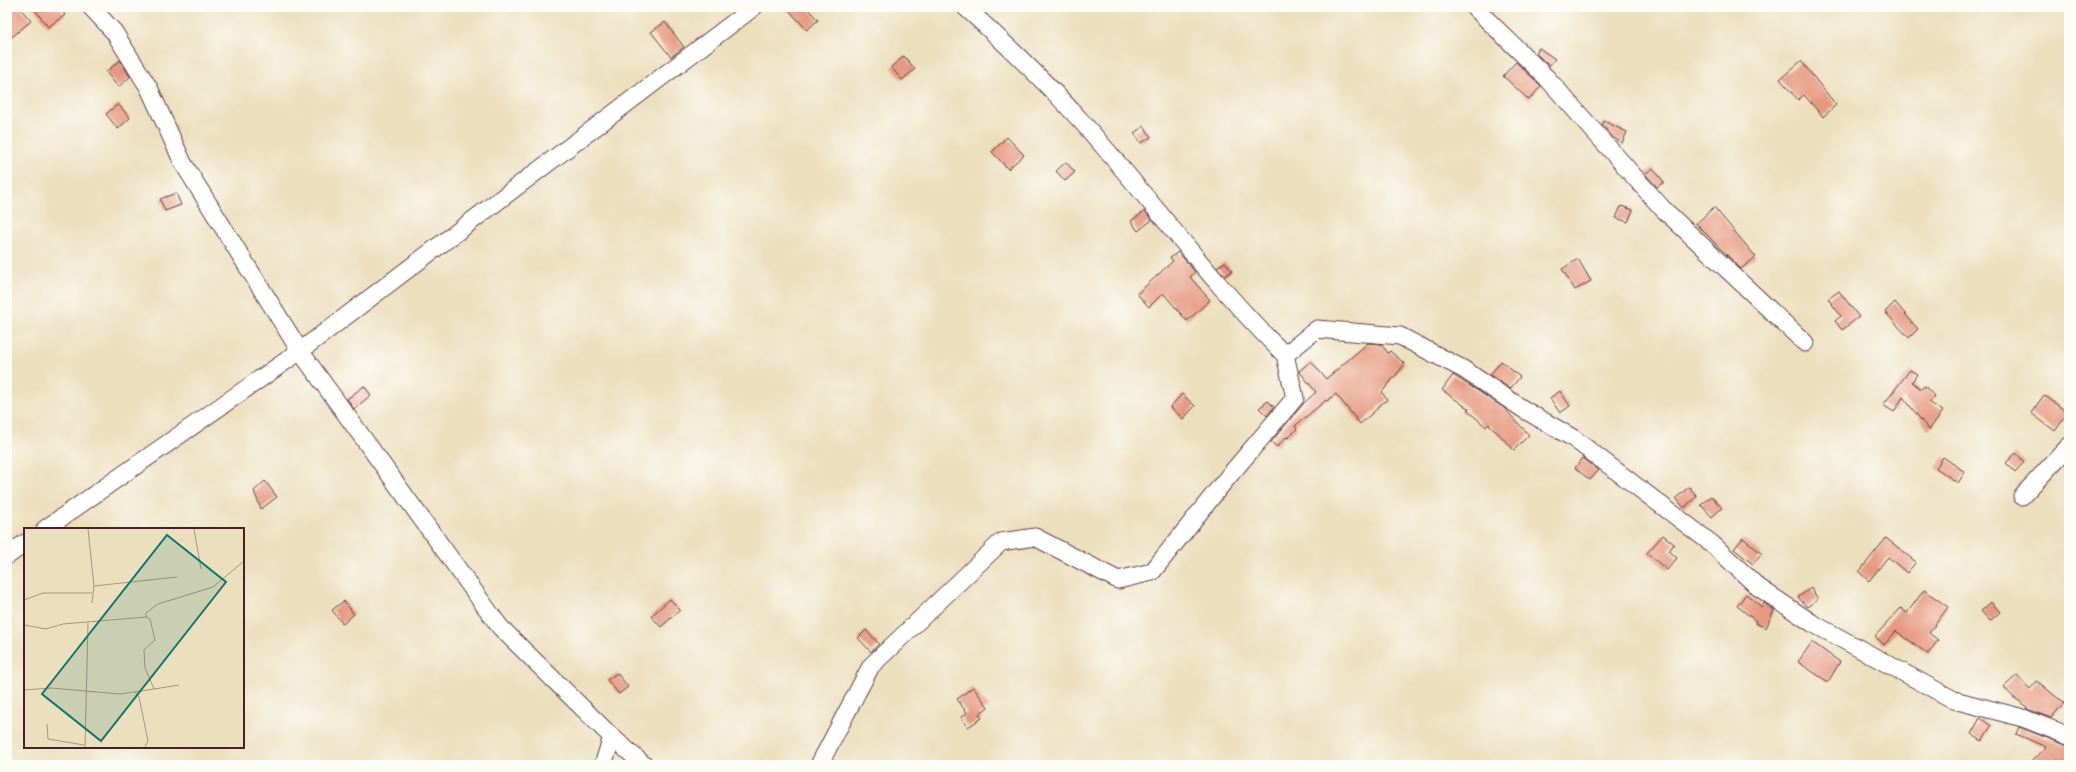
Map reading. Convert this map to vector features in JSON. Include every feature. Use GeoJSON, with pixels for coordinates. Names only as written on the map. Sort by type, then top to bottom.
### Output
{"type":"FeatureCollection","features":[{"type":"Feature","properties":{"kind":"street"},"geometry":{"type":"LineString","coordinates":[[91,7],[114,32],[149,88],[183,163],[300,351],[500,627],[612,737],[644,765]]}},
{"type":"Feature","properties":{"kind":"street"},"geometry":{"type":"LineString","coordinates":[[46,528],[300,351],[754,7]]}},
{"type":"Feature","properties":{"kind":"street"},"geometry":{"type":"LineString","coordinates":[[819,765],[870,666],[1001,542],[1036,537],[1118,580],[1152,572],[1223,483],[1295,398],[1285,355],[1250,321],[1082,122],[1028,63],[965,7]]}},
{"type":"Feature","properties":{"kind":"street"},"geometry":{"type":"LineString","coordinates":[[1474,7],[1546,77],[1662,208],[1805,343]]}},
{"type":"Feature","properties":{"kind":"street"},"geometry":{"type":"LineString","coordinates":[[1285,355],[1317,329],[1400,336],[1463,370],[1523,409],[1573,438],[1711,543],[1758,587],[1812,623],[1954,700],[2023,718],[2069,736]]}},
{"type":"Feature","properties":{"kind":"street"},"geometry":{"type":"LineString","coordinates":[[2022,496],[2069,446]]}},
{"type":"Feature","properties":{"kind":"street"},"geometry":{"type":"LineString","coordinates":[[7,556],[24,544]]}},
{"type":"Feature","properties":{"kind":"street"},"geometry":{"type":"LineString","coordinates":[[603,765],[612,737]]}},
{"type":"Feature","properties":{"kind":"building"},"geometry":{"type":"Polygon","coordinates":[[[7,7],[19,7],[31,21],[7,41],[7,7]]]}},
{"type":"Feature","properties":{"kind":"building"},"geometry":{"type":"Polygon","coordinates":[[[33,7],[59,7],[65,15],[48,27],[33,7]]]}},
{"type":"Feature","properties":{"kind":"building"},"geometry":{"type":"Polygon","coordinates":[[[786,7],[806,7],[818,20],[807,30],[786,7]]]}},
{"type":"Feature","properties":{"kind":"building"},"geometry":{"type":"Polygon","coordinates":[[[665,22],[684,47],[671,57],[651,32],[665,22]]]}},
{"type":"Feature","properties":{"kind":"building"},"geometry":{"type":"Polygon","coordinates":[[[1539,48],[1555,59],[1549,66],[1536,53],[1539,48]]]}},
{"type":"Feature","properties":{"kind":"building"},"geometry":{"type":"Polygon","coordinates":[[[904,56],[915,69],[902,80],[891,67],[904,56]]]}},
{"type":"Feature","properties":{"kind":"building"},"geometry":{"type":"Polygon","coordinates":[[[120,60],[130,77],[118,87],[106,72],[120,60]]]}},
{"type":"Feature","properties":{"kind":"building"},"geometry":{"type":"Polygon","coordinates":[[[1801,61],[1836,105],[1823,117],[1804,95],[1798,100],[1780,79],[1801,61]]]}},
{"type":"Feature","properties":{"kind":"building"},"geometry":{"type":"Polygon","coordinates":[[[1516,62],[1541,86],[1529,100],[1503,76],[1516,62]]]}},
{"type":"Feature","properties":{"kind":"building"},"geometry":{"type":"Polygon","coordinates":[[[118,104],[130,118],[118,129],[106,114],[118,104]]]}},
{"type":"Feature","properties":{"kind":"building"},"geometry":{"type":"Polygon","coordinates":[[[1604,121],[1627,132],[1622,143],[1614,138],[1602,125],[1604,121]]]}},
{"type":"Feature","properties":{"kind":"building"},"geometry":{"type":"Polygon","coordinates":[[[1144,126],[1151,137],[1141,143],[1134,133],[1144,126]]]}},
{"type":"Feature","properties":{"kind":"building"},"geometry":{"type":"Polygon","coordinates":[[[1007,137],[1024,155],[1008,169],[992,152],[1007,137]]]}},
{"type":"Feature","properties":{"kind":"building"},"geometry":{"type":"Polygon","coordinates":[[[1066,162],[1075,172],[1065,181],[1056,171],[1066,162]]]}},
{"type":"Feature","properties":{"kind":"building"},"geometry":{"type":"Polygon","coordinates":[[[1653,168],[1664,182],[1657,187],[1645,174],[1653,168]]]}},
{"type":"Feature","properties":{"kind":"building"},"geometry":{"type":"Polygon","coordinates":[[[176,193],[181,205],[165,211],[160,199],[176,193]]]}},
{"type":"Feature","properties":{"kind":"building"},"geometry":{"type":"Polygon","coordinates":[[[1621,206],[1633,210],[1628,222],[1616,218],[1621,206]]]}},
{"type":"Feature","properties":{"kind":"building"},"geometry":{"type":"Polygon","coordinates":[[[1714,207],[1756,257],[1741,269],[1696,224],[1714,207]]]}},
{"type":"Feature","properties":{"kind":"building"},"geometry":{"type":"Polygon","coordinates":[[[1145,211],[1152,220],[1138,231],[1131,221],[1145,211]]]}},
{"type":"Feature","properties":{"kind":"building"},"geometry":{"type":"Polygon","coordinates":[[[1178,252],[1195,272],[1190,277],[1210,300],[1187,321],[1163,293],[1149,307],[1137,294],[1173,261],[1170,258],[1178,252]]]}},
{"type":"Feature","properties":{"kind":"building"},"geometry":{"type":"Polygon","coordinates":[[[1578,259],[1591,281],[1575,290],[1562,269],[1578,259]]]}},
{"type":"Feature","properties":{"kind":"building"},"geometry":{"type":"Polygon","coordinates":[[[1225,262],[1232,271],[1225,276],[1217,267],[1225,262]]]}},
{"type":"Feature","properties":{"kind":"building"},"geometry":{"type":"Polygon","coordinates":[[[1839,291],[1859,317],[1842,330],[1835,321],[1841,316],[1828,299],[1839,291]]]}},
{"type":"Feature","properties":{"kind":"building"},"geometry":{"type":"Polygon","coordinates":[[[1895,302],[1918,329],[1909,338],[1885,312],[1895,302]]]}},
{"type":"Feature","properties":{"kind":"building"},"geometry":{"type":"Polygon","coordinates":[[[1368,343],[1381,344],[1388,353],[1390,351],[1405,364],[1382,392],[1387,400],[1377,407],[1378,408],[1360,424],[1336,394],[1327,401],[1326,400],[1295,426],[1297,429],[1288,438],[1286,437],[1277,447],[1271,442],[1304,403],[1316,392],[1299,371],[1311,361],[1326,379],[1368,343]]]}},
{"type":"Feature","properties":{"kind":"building"},"geometry":{"type":"Polygon","coordinates":[[[1501,361],[1520,377],[1510,389],[1490,375],[1501,361]]]}},
{"type":"Feature","properties":{"kind":"building"},"geometry":{"type":"Polygon","coordinates":[[[1910,370],[1917,374],[1912,382],[1921,389],[1925,386],[1935,397],[1929,402],[1943,411],[1929,430],[1903,397],[1894,412],[1883,405],[1910,370]]]}},
{"type":"Feature","properties":{"kind":"building"},"geometry":{"type":"Polygon","coordinates":[[[1453,375],[1503,407],[1529,435],[1514,450],[1489,424],[1486,427],[1467,410],[1469,409],[1442,390],[1453,375]]]}},
{"type":"Feature","properties":{"kind":"building"},"geometry":{"type":"Polygon","coordinates":[[[364,386],[371,395],[354,409],[347,399],[364,386]]]}},
{"type":"Feature","properties":{"kind":"building"},"geometry":{"type":"Polygon","coordinates":[[[1560,391],[1570,406],[1560,413],[1550,398],[1560,391]]]}},
{"type":"Feature","properties":{"kind":"building"},"geometry":{"type":"Polygon","coordinates":[[[1182,394],[1195,406],[1183,419],[1170,407],[1182,394]]]}},
{"type":"Feature","properties":{"kind":"building"},"geometry":{"type":"Polygon","coordinates":[[[2044,395],[2068,413],[2055,431],[2031,413],[2044,395]]]}},
{"type":"Feature","properties":{"kind":"building"},"geometry":{"type":"Polygon","coordinates":[[[1268,401],[1274,407],[1267,416],[1259,408],[1268,401]]]}},
{"type":"Feature","properties":{"kind":"building"},"geometry":{"type":"Polygon","coordinates":[[[2016,453],[2024,462],[2015,472],[2006,463],[2016,453]]]}},
{"type":"Feature","properties":{"kind":"building"},"geometry":{"type":"Polygon","coordinates":[[[1943,457],[1965,472],[1958,483],[1936,468],[1943,457]]]}},
{"type":"Feature","properties":{"kind":"building"},"geometry":{"type":"Polygon","coordinates":[[[1583,458],[1599,470],[1590,480],[1575,468],[1583,458]]]}},
{"type":"Feature","properties":{"kind":"building"},"geometry":{"type":"Polygon","coordinates":[[[265,481],[277,497],[261,509],[254,491],[265,481]]]}},
{"type":"Feature","properties":{"kind":"building"},"geometry":{"type":"Polygon","coordinates":[[[1689,487],[1697,496],[1684,508],[1676,498],[1689,487]]]}},
{"type":"Feature","properties":{"kind":"building"},"geometry":{"type":"Polygon","coordinates":[[[1711,496],[1722,508],[1712,517],[1701,505],[1711,496]]]}},
{"type":"Feature","properties":{"kind":"building"},"geometry":{"type":"Polygon","coordinates":[[[1663,535],[1674,544],[1669,551],[1677,558],[1667,570],[1647,553],[1663,535]]]}},
{"type":"Feature","properties":{"kind":"building"},"geometry":{"type":"Polygon","coordinates":[[[1743,538],[1762,554],[1753,564],[1734,549],[1743,538]]]}},
{"type":"Feature","properties":{"kind":"building"},"geometry":{"type":"Polygon","coordinates":[[[1886,538],[1916,562],[1907,573],[1888,557],[1869,581],[1859,572],[1886,538]]]}},
{"type":"Feature","properties":{"kind":"building"},"geometry":{"type":"Polygon","coordinates":[[[1811,588],[1818,599],[1807,607],[1798,597],[1811,588]]]}},
{"type":"Feature","properties":{"kind":"building"},"geometry":{"type":"Polygon","coordinates":[[[1924,590],[1948,607],[1929,633],[1938,640],[1928,654],[1896,631],[1884,645],[1875,636],[1901,608],[1907,613],[1924,590]]]}},
{"type":"Feature","properties":{"kind":"building"},"geometry":{"type":"Polygon","coordinates":[[[1746,594],[1762,607],[1764,603],[1774,610],[1766,628],[1755,623],[1756,621],[1737,606],[1746,594]]]}},
{"type":"Feature","properties":{"kind":"building"},"geometry":{"type":"Polygon","coordinates":[[[670,599],[680,610],[661,627],[651,616],[670,599]]]}},
{"type":"Feature","properties":{"kind":"building"},"geometry":{"type":"Polygon","coordinates":[[[344,601],[354,614],[343,624],[332,610],[344,601]]]}},
{"type":"Feature","properties":{"kind":"building"},"geometry":{"type":"Polygon","coordinates":[[[1991,602],[2000,612],[1990,621],[1981,611],[1991,602]]]}},
{"type":"Feature","properties":{"kind":"building"},"geometry":{"type":"Polygon","coordinates":[[[866,630],[879,644],[871,652],[858,638],[866,630]]]}},
{"type":"Feature","properties":{"kind":"building"},"geometry":{"type":"Polygon","coordinates":[[[1812,642],[1840,662],[1828,682],[1798,662],[1812,642]]]}},
{"type":"Feature","properties":{"kind":"building"},"geometry":{"type":"Polygon","coordinates":[[[617,673],[628,687],[619,694],[607,680],[617,673]]]}},
{"type":"Feature","properties":{"kind":"building"},"geometry":{"type":"Polygon","coordinates":[[[2017,675],[2030,689],[2037,681],[2064,703],[2051,718],[2027,709],[2028,707],[2013,697],[2004,687],[2017,675]]]}},
{"type":"Feature","properties":{"kind":"building"},"geometry":{"type":"Polygon","coordinates":[[[973,687],[988,707],[979,714],[982,718],[968,727],[961,717],[967,713],[957,699],[973,687]]]}},
{"type":"Feature","properties":{"kind":"building"},"geometry":{"type":"Polygon","coordinates":[[[1980,718],[1991,726],[1982,741],[1971,734],[1980,718]]]}},
{"type":"Feature","properties":{"kind":"building"},"geometry":{"type":"Polygon","coordinates":[[[2019,727],[2068,746],[2069,765],[2062,765],[2057,760],[2052,765],[2029,765],[2046,747],[2016,734],[2019,727]]]}}]}
